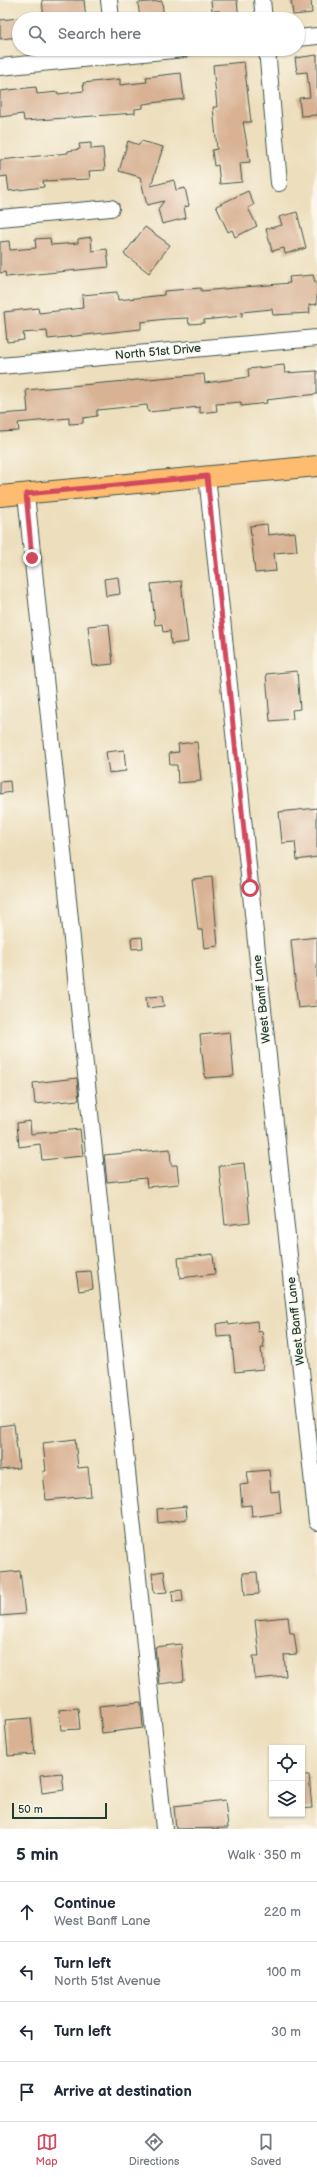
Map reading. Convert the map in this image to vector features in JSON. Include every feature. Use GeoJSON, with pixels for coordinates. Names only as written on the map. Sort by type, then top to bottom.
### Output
{"type":"FeatureCollection","features":[{"type":"Feature","properties":{"kind":"main road"},"geometry":{"type":"LineString","coordinates":[[0,496],[317,466]]}},
{"type":"Feature","properties":{"kind":"street"},"geometry":{"type":"LineString","coordinates":[[109,0],[110,12]]}},
{"type":"Feature","properties":{"kind":"street"},"geometry":{"type":"LineString","coordinates":[[262,0],[263,12]]}},
{"type":"Feature","properties":{"kind":"street"},"geometry":{"type":"LineString","coordinates":[[305,37],[317,36]]}},
{"type":"Feature","properties":{"kind":"street"},"geometry":{"type":"LineString","coordinates":[[0,66],[81,56]]}},
{"type":"Feature","properties":{"kind":"street"},"geometry":{"type":"LineString","coordinates":[[268,56],[279,183]]}},
{"type":"Feature","properties":{"kind":"street"},"geometry":{"type":"LineString","coordinates":[[0,218],[110,208]]}},
{"type":"Feature","properties":{"kind":"street","name":"North 51st Drive"},"geometry":{"type":"LineString","coordinates":[[0,366],[317,338]]}},
{"type":"Feature","properties":{"kind":"street","name":"West Banff Lane"},"geometry":{"type":"LineString","coordinates":[[207,476],[317,1522]]}},
{"type":"Feature","properties":{"kind":"street"},"geometry":{"type":"LineString","coordinates":[[26,494],[164,1829]]}},
{"type":"Feature","properties":{"kind":"building"},"geometry":{"type":"Polygon","coordinates":[[[42,0],[84,0],[85,12],[43,12],[42,0]]]}},
{"type":"Feature","properties":{"kind":"building"},"geometry":{"type":"Polygon","coordinates":[[[211,0],[237,0],[238,12],[212,11],[211,0]]]}},
{"type":"Feature","properties":{"kind":"building"},"geometry":{"type":"Polygon","coordinates":[[[291,0],[311,0],[312,13],[293,12],[291,0]]]}},
{"type":"Feature","properties":{"kind":"building"},"geometry":{"type":"Polygon","coordinates":[[[162,1],[163,12],[139,12],[138,3],[162,1]]]}},
{"type":"Feature","properties":{"kind":"building"},"geometry":{"type":"Polygon","coordinates":[[[12,19],[12,38],[0,39],[0,20],[12,19]]]}},
{"type":"Feature","properties":{"kind":"building"},"geometry":{"type":"Polygon","coordinates":[[[317,55],[317,115],[301,116],[299,98],[310,97],[307,72],[297,73],[295,58],[317,55]]]}},
{"type":"Feature","properties":{"kind":"building"},"geometry":{"type":"Polygon","coordinates":[[[244,62],[251,122],[243,122],[250,162],[240,163],[242,182],[220,184],[218,165],[214,166],[212,150],[217,149],[213,107],[217,107],[213,65],[244,62]]]}},
{"type":"Feature","properties":{"kind":"building"},"geometry":{"type":"Polygon","coordinates":[[[181,73],[184,99],[143,104],[143,108],[135,109],[135,113],[24,121],[23,114],[0,117],[0,91],[36,87],[37,94],[58,92],[58,94],[84,91],[83,83],[120,79],[120,85],[147,82],[146,77],[181,73]]]}},
{"type":"Feature","properties":{"kind":"building"},"geometry":{"type":"Polygon","coordinates":[[[128,141],[139,145],[141,141],[163,147],[151,186],[174,180],[176,190],[185,188],[189,206],[184,207],[186,218],[162,224],[158,209],[164,201],[147,205],[140,177],[119,171],[128,141]]]}},
{"type":"Feature","properties":{"kind":"building"},"geometry":{"type":"Polygon","coordinates":[[[91,143],[91,149],[103,148],[105,170],[89,171],[90,179],[43,181],[44,187],[9,191],[7,176],[0,177],[0,160],[68,153],[68,151],[80,149],[79,144],[91,143]]]}},
{"type":"Feature","properties":{"kind":"building"},"geometry":{"type":"Polygon","coordinates":[[[248,191],[254,205],[248,208],[257,226],[235,237],[232,230],[228,232],[216,206],[248,191]]]}},
{"type":"Feature","properties":{"kind":"building"},"geometry":{"type":"Polygon","coordinates":[[[297,212],[306,248],[285,254],[284,248],[272,251],[266,229],[282,225],[279,217],[297,212]]]}},
{"type":"Feature","properties":{"kind":"building"},"geometry":{"type":"Polygon","coordinates":[[[145,227],[170,245],[149,273],[124,254],[145,227]]]}},
{"type":"Feature","properties":{"kind":"building"},"geometry":{"type":"Polygon","coordinates":[[[91,237],[92,251],[107,249],[109,267],[6,277],[5,272],[0,273],[0,242],[9,241],[10,250],[36,248],[35,239],[50,238],[51,245],[78,243],[78,239],[91,237]]]}},
{"type":"Feature","properties":{"kind":"building"},"geometry":{"type":"Polygon","coordinates":[[[313,275],[315,282],[317,282],[317,304],[309,305],[310,313],[273,315],[272,309],[242,312],[242,316],[204,320],[204,323],[189,324],[188,318],[166,319],[141,322],[141,329],[48,339],[47,331],[23,333],[24,340],[7,342],[4,312],[38,308],[39,313],[83,308],[82,295],[117,292],[118,300],[164,295],[164,291],[201,288],[201,291],[290,283],[289,277],[313,275]]]}},
{"type":"Feature","properties":{"kind":"building"},"geometry":{"type":"Polygon","coordinates":[[[284,365],[285,373],[317,371],[317,394],[266,400],[267,403],[241,406],[241,402],[216,404],[217,411],[200,413],[200,407],[148,412],[147,405],[97,410],[97,416],[83,418],[83,423],[69,424],[69,418],[18,423],[19,431],[0,432],[0,414],[28,412],[26,390],[204,374],[205,383],[249,377],[248,369],[284,365]]]}},
{"type":"Feature","properties":{"kind":"building"},"geometry":{"type":"Polygon","coordinates":[[[267,524],[268,535],[295,532],[297,551],[274,553],[276,571],[255,573],[250,526],[267,524]]]}},
{"type":"Feature","properties":{"kind":"building"},"geometry":{"type":"Polygon","coordinates":[[[118,577],[120,594],[106,596],[104,579],[118,577]]]}},
{"type":"Feature","properties":{"kind":"building"},"geometry":{"type":"Polygon","coordinates":[[[181,581],[188,642],[171,644],[170,631],[163,632],[162,624],[155,625],[151,584],[181,581]]]}},
{"type":"Feature","properties":{"kind":"building"},"geometry":{"type":"Polygon","coordinates":[[[109,624],[113,664],[93,666],[88,626],[109,624]]]}},
{"type":"Feature","properties":{"kind":"building"},"geometry":{"type":"Polygon","coordinates":[[[297,671],[300,709],[292,710],[293,719],[270,721],[266,674],[297,671]]]}},
{"type":"Feature","properties":{"kind":"building"},"geometry":{"type":"Polygon","coordinates":[[[197,742],[201,781],[178,783],[177,765],[170,765],[169,753],[179,752],[178,744],[197,742]]]}},
{"type":"Feature","properties":{"kind":"building"},"geometry":{"type":"Polygon","coordinates":[[[124,750],[126,771],[109,773],[106,752],[124,750]]]}},
{"type":"Feature","properties":{"kind":"building"},"geometry":{"type":"Polygon","coordinates":[[[10,781],[11,792],[0,794],[0,782],[10,781]]]}},
{"type":"Feature","properties":{"kind":"building"},"geometry":{"type":"Polygon","coordinates":[[[317,808],[317,857],[297,860],[295,842],[282,843],[279,812],[317,808]]]}},
{"type":"Feature","properties":{"kind":"building"},"geometry":{"type":"Polygon","coordinates":[[[212,877],[218,946],[204,948],[202,930],[198,930],[192,879],[212,877]]]}},
{"type":"Feature","properties":{"kind":"building"},"geometry":{"type":"Polygon","coordinates":[[[142,937],[143,948],[132,949],[131,938],[142,937]]]}},
{"type":"Feature","properties":{"kind":"building"},"geometry":{"type":"Polygon","coordinates":[[[317,937],[317,1006],[298,1008],[291,940],[317,937]]]}},
{"type":"Feature","properties":{"kind":"building"},"geometry":{"type":"Polygon","coordinates":[[[162,996],[164,1006],[147,1008],[146,997],[162,996]]]}},
{"type":"Feature","properties":{"kind":"building"},"geometry":{"type":"Polygon","coordinates":[[[230,1032],[234,1076],[205,1078],[200,1035],[230,1032]]]}},
{"type":"Feature","properties":{"kind":"building"},"geometry":{"type":"Polygon","coordinates":[[[77,1078],[79,1100],[35,1104],[33,1083],[77,1078]]]}},
{"type":"Feature","properties":{"kind":"building"},"geometry":{"type":"Polygon","coordinates":[[[30,1121],[31,1134],[80,1129],[83,1156],[42,1160],[40,1144],[19,1147],[17,1123],[30,1121]]]}},
{"type":"Feature","properties":{"kind":"building"},"geometry":{"type":"Polygon","coordinates":[[[170,1149],[171,1165],[177,1165],[179,1184],[147,1187],[146,1178],[107,1182],[104,1155],[170,1149]]]}},
{"type":"Feature","properties":{"kind":"building"},"geometry":{"type":"Polygon","coordinates":[[[244,1163],[250,1222],[225,1225],[219,1166],[244,1163]]]}},
{"type":"Feature","properties":{"kind":"building"},"geometry":{"type":"Polygon","coordinates":[[[213,1254],[215,1274],[180,1278],[178,1258],[213,1254]]]}},
{"type":"Feature","properties":{"kind":"building"},"geometry":{"type":"Polygon","coordinates":[[[91,1271],[93,1289],[79,1291],[76,1272],[91,1271]]]}},
{"type":"Feature","properties":{"kind":"building"},"geometry":{"type":"Polygon","coordinates":[[[257,1321],[258,1332],[262,1331],[264,1348],[261,1348],[263,1369],[235,1372],[231,1336],[217,1337],[216,1324],[228,1322],[229,1325],[257,1321]]]}},
{"type":"Feature","properties":{"kind":"building"},"geometry":{"type":"Polygon","coordinates":[[[14,1424],[19,1468],[0,1470],[0,1426],[14,1424]]]}},
{"type":"Feature","properties":{"kind":"building"},"geometry":{"type":"Polygon","coordinates":[[[75,1439],[78,1468],[88,1467],[91,1496],[46,1500],[43,1471],[46,1471],[43,1443],[75,1439]]]}},
{"type":"Feature","properties":{"kind":"building"},"geometry":{"type":"Polygon","coordinates":[[[269,1470],[271,1492],[279,1491],[281,1513],[252,1517],[251,1505],[242,1506],[240,1485],[249,1484],[247,1472],[269,1470]]]}},
{"type":"Feature","properties":{"kind":"building"},"geometry":{"type":"Polygon","coordinates":[[[186,1506],[187,1519],[158,1523],[157,1509],[186,1506]]]}},
{"type":"Feature","properties":{"kind":"building"},"geometry":{"type":"Polygon","coordinates":[[[20,1571],[25,1614],[0,1616],[0,1573],[20,1571]]]}},
{"type":"Feature","properties":{"kind":"building"},"geometry":{"type":"Polygon","coordinates":[[[164,1571],[167,1592],[154,1593],[152,1573],[164,1571]]]}},
{"type":"Feature","properties":{"kind":"building"},"geometry":{"type":"Polygon","coordinates":[[[257,1572],[259,1594],[245,1595],[243,1573],[257,1572]]]}},
{"type":"Feature","properties":{"kind":"building"},"geometry":{"type":"Polygon","coordinates":[[[182,1590],[183,1601],[173,1602],[172,1591],[182,1590]]]}},
{"type":"Feature","properties":{"kind":"building"},"geometry":{"type":"Polygon","coordinates":[[[288,1617],[290,1633],[294,1633],[297,1654],[284,1655],[286,1676],[255,1679],[253,1656],[259,1656],[255,1620],[288,1617]]]}},
{"type":"Feature","properties":{"kind":"building"},"geometry":{"type":"Polygon","coordinates":[[[181,1644],[184,1681],[159,1684],[155,1647],[181,1644]]]}},
{"type":"Feature","properties":{"kind":"building"},"geometry":{"type":"Polygon","coordinates":[[[141,1702],[143,1728],[102,1733],[99,1706],[141,1702]]]}},
{"type":"Feature","properties":{"kind":"building"},"geometry":{"type":"Polygon","coordinates":[[[78,1708],[80,1729],[61,1730],[59,1710],[78,1708]]]}},
{"type":"Feature","properties":{"kind":"building"},"geometry":{"type":"Polygon","coordinates":[[[31,1718],[35,1754],[8,1756],[5,1720],[31,1718]]]}},
{"type":"Feature","properties":{"kind":"building"},"geometry":{"type":"Polygon","coordinates":[[[62,1773],[64,1790],[42,1793],[40,1775],[62,1773]]]}},
{"type":"Feature","properties":{"kind":"building"},"geometry":{"type":"Polygon","coordinates":[[[305,1775],[309,1775],[312,1808],[305,1809],[305,1775]]]}},
{"type":"Feature","properties":{"kind":"building"},"geometry":{"type":"Polygon","coordinates":[[[225,1800],[228,1828],[176,1829],[174,1806],[225,1800]]]}},
{"type":"Feature","properties":{"kind":"route"},"geometry":{"type":"LineString","coordinates":[[32,558],[26,494],[207,476],[250,888]]}}]}
